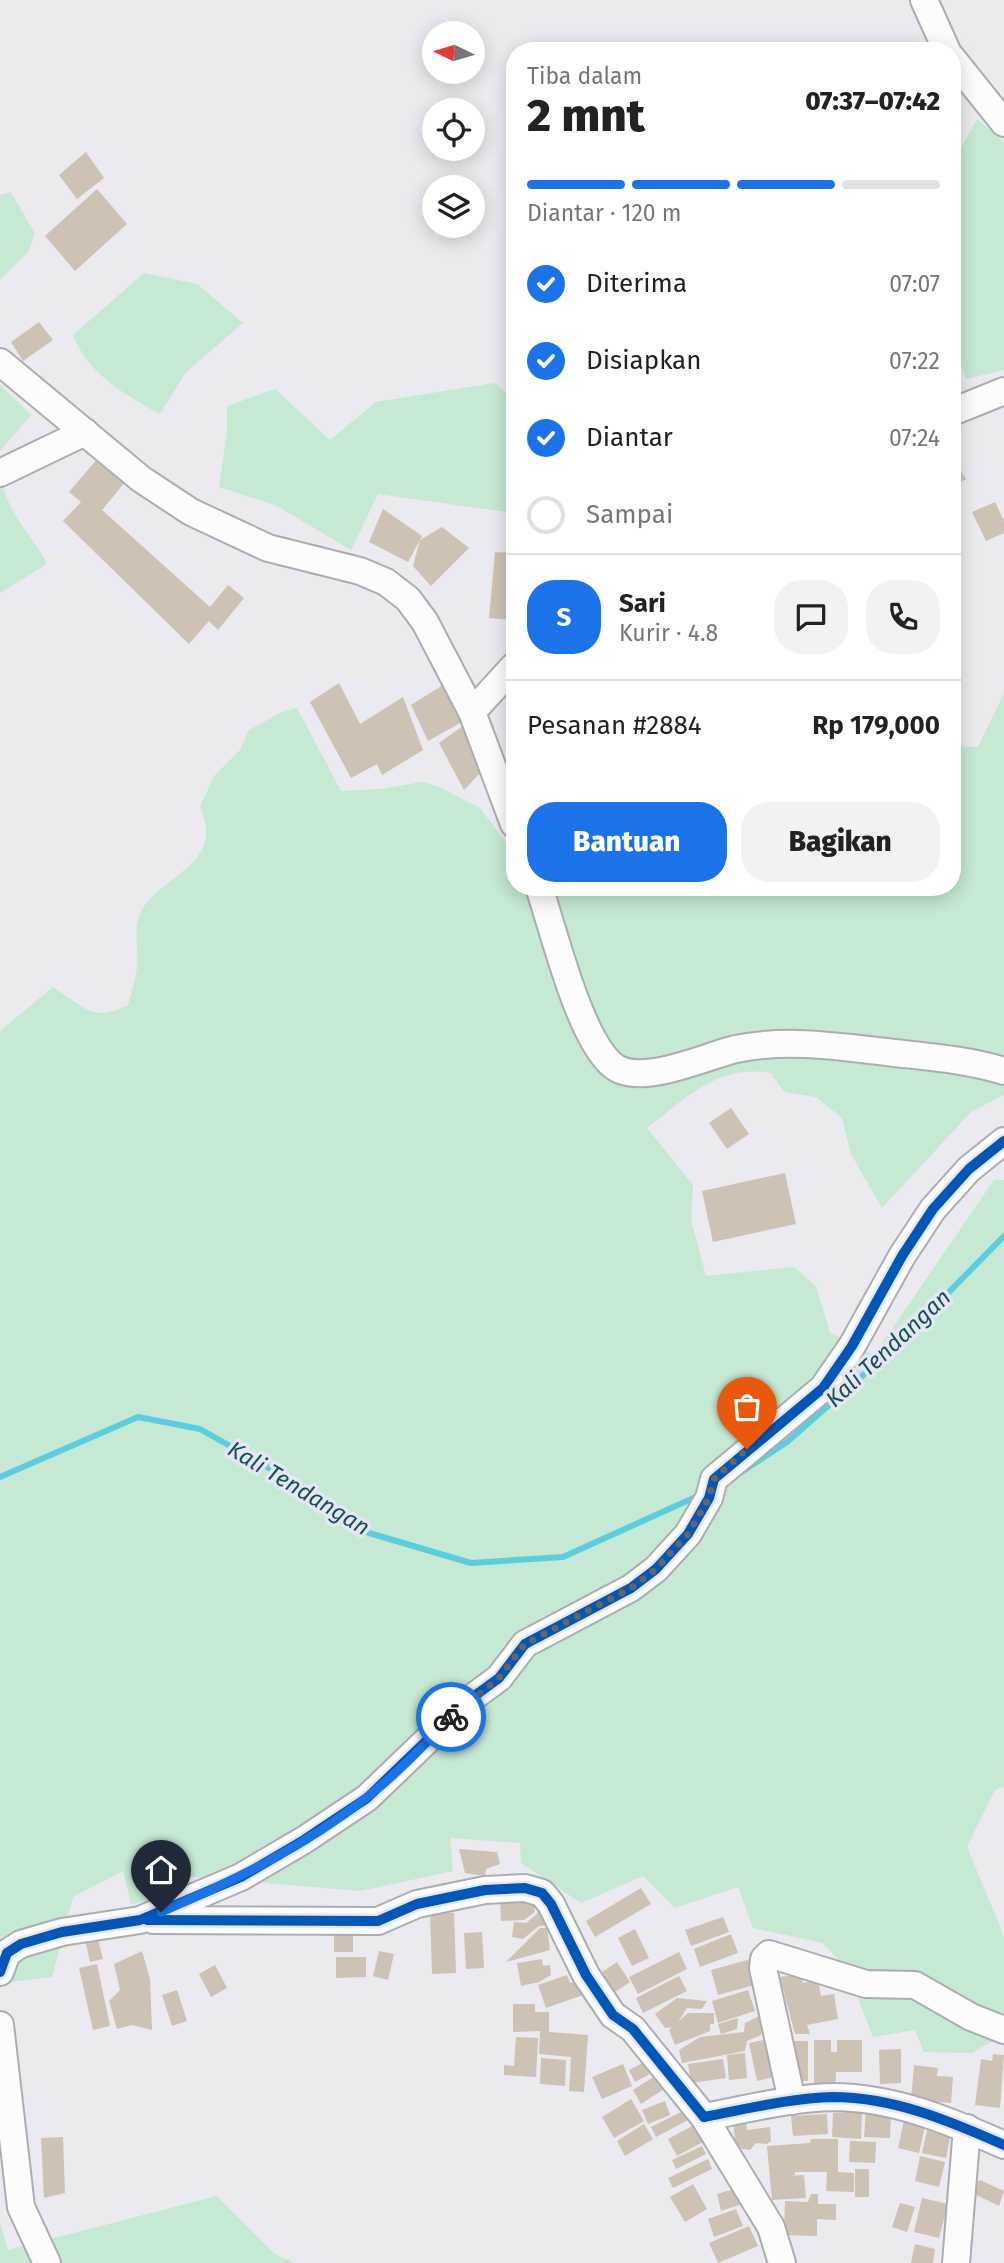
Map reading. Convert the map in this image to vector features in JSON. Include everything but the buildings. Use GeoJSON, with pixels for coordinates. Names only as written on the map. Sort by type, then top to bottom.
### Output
{"type":"FeatureCollection","features":[{"type":"Feature","properties":{"kind":"street"},"geometry":{"type":"LineString","coordinates":[[925,0],[943,42]]}},
{"type":"Feature","properties":{"kind":"street"},"geometry":{"type":"LineString","coordinates":[[961,69],[1004,123]]}},
{"type":"Feature","properties":{"kind":"street"},"geometry":{"type":"LineString","coordinates":[[0,362],[141,479],[191,512],[268,548],[360,570],[386,582],[408,599],[425,622],[472,712],[506,803]]}},
{"type":"Feature","properties":{"kind":"street"},"geometry":{"type":"LineString","coordinates":[[961,408],[1004,391]]}},
{"type":"Feature","properties":{"kind":"street"},"geometry":{"type":"LineString","coordinates":[[0,473],[85,432]]}},
{"type":"Feature","properties":{"kind":"street"},"geometry":{"type":"LineString","coordinates":[[472,712],[506,675]]}},
{"type":"Feature","properties":{"kind":"street"},"geometry":{"type":"LineString","coordinates":[[542,896],[586,1026],[610,1063],[624,1072],[648,1073],[760,1045],[811,1044],[942,1059],[1004,1071]]}},
{"type":"Feature","properties":{"kind":"street"},"geometry":{"type":"LineString","coordinates":[[140,1920],[241,1877],[304,1840],[367,1798],[469,1700],[499,1678],[525,1644],[631,1588],[656,1569],[688,1534],[712,1488],[823,1388],[852,1346],[902,1256],[933,1209],[969,1169],[1004,1141]]}},
{"type":"Feature","properties":{"kind":"street"},"geometry":{"type":"LineString","coordinates":[[0,1972],[7,1953],[21,1944],[62,1932],[140,1920],[378,1921],[417,1904],[485,1890],[525,1888],[542,1893],[551,1904],[586,1975],[613,2015],[633,2029],[704,2117],[771,2227],[782,2263]]}},
{"type":"Feature","properties":{"kind":"street"},"geometry":{"type":"LineString","coordinates":[[792,2101],[763,1968],[764,1959],[769,1954],[866,1984],[915,1985],[971,2017],[1004,2030]]}},
{"type":"Feature","properties":{"kind":"street"},"geometry":{"type":"LineString","coordinates":[[0,2025],[22,2207],[47,2263]]}},
{"type":"Feature","properties":{"kind":"street"},"geometry":{"type":"LineString","coordinates":[[704,2117],[792,2101],[833,2097],[873,2100],[967,2128],[1004,2145]]}},
{"type":"Feature","properties":{"kind":"street"},"geometry":{"type":"LineString","coordinates":[[956,2263],[967,2128]]}},
{"type":"Feature","properties":{"kind":"green space"},"geometry":{"type":"Polygon","coordinates":[[[977,119],[1004,142],[1004,370],[966,379],[961,365],[961,148],[977,119]]]}},
{"type":"Feature","properties":{"kind":"green space"},"geometry":{"type":"Polygon","coordinates":[[[11,192],[35,234],[28,252],[0,280],[0,195],[11,192]]]}},
{"type":"Feature","properties":{"kind":"green space"},"geometry":{"type":"Polygon","coordinates":[[[144,273],[197,284],[243,323],[186,372],[160,414],[109,382],[88,361],[73,335],[144,273]]]}},
{"type":"Feature","properties":{"kind":"green space"},"geometry":{"type":"Polygon","coordinates":[[[494,383],[506,392],[506,512],[378,494],[351,550],[275,505],[219,487],[227,433],[227,406],[275,389],[330,440],[376,402],[494,383]]]}},
{"type":"Feature","properties":{"kind":"green space"},"geometry":{"type":"Polygon","coordinates":[[[0,385],[31,415],[0,451],[0,385]]]}},
{"type":"Feature","properties":{"kind":"green space"},"geometry":{"type":"Polygon","coordinates":[[[0,473],[13,511],[47,564],[0,593],[0,473]]]}},
{"type":"Feature","properties":{"kind":"green space"},"geometry":{"type":"Polygon","coordinates":[[[1004,693],[1004,1095],[971,1112],[882,1208],[851,1154],[842,1118],[816,1097],[784,1092],[771,1073],[734,1074],[719,1079],[690,1095],[647,1128],[693,1185],[691,1220],[706,1276],[794,1267],[816,1286],[830,1333],[874,1355],[994,1180],[1004,1180],[1004,1787],[995,1790],[967,1847],[1004,1936],[1004,2034],[972,2053],[924,2052],[915,2030],[873,2037],[846,1968],[823,1943],[753,1928],[738,1887],[675,1908],[643,1876],[581,1903],[521,1863],[520,1843],[450,1838],[453,1871],[360,1891],[171,1875],[167,1897],[131,1904],[123,1871],[73,1897],[52,1977],[10,1982],[0,1987],[0,1031],[53,987],[88,1010],[106,1013],[128,1005],[136,973],[137,927],[140,914],[149,900],[198,856],[205,843],[206,827],[200,807],[214,776],[240,750],[249,730],[280,713],[297,708],[341,791],[380,789],[422,782],[439,787],[480,808],[506,842],[506,896],[961,896],[961,746],[978,747],[1004,693]]]}},
{"type":"Feature","properties":{"kind":"green space"},"geometry":{"type":"Polygon","coordinates":[[[217,2196],[275,2254],[295,2263],[0,2263],[0,2221],[8,2250],[217,2196]]]}},
{"type":"Feature","properties":{"kind":"waterway","name":"Kali Tendangan"},"geometry":{"type":"LineString","coordinates":[[740,1473],[787,1442],[894,1348],[1004,1236]]}},
{"type":"Feature","properties":{"kind":"waterway","name":"Kali Tendangan"},"geometry":{"type":"LineString","coordinates":[[0,1477],[138,1417],[200,1429],[308,1490],[369,1533],[471,1563],[563,1557],[700,1495]]}},
{"type":"Feature","properties":{"kind":"cycle path"},"geometry":{"type":"LineString","coordinates":[[0,1972],[7,1953],[21,1944],[62,1932],[140,1920],[241,1877],[304,1840],[367,1798],[469,1700],[499,1678],[525,1644],[631,1588],[656,1569],[688,1534],[709,1498],[714,1479],[823,1388],[852,1346],[902,1256],[933,1209],[969,1169],[1004,1141]]}},
{"type":"Feature","properties":{"kind":"cycle path"},"geometry":{"type":"LineString","coordinates":[[147,1920],[378,1921],[417,1904],[485,1890],[525,1888],[542,1893],[551,1904],[586,1975],[613,2015],[633,2029],[704,2117],[801,2099],[855,2098],[921,2112],[1004,2145]]}},
{"type":"Feature","properties":{"kind":"way so far"},"geometry":{"type":"LineString","coordinates":[[451,1717],[499,1678],[525,1644],[631,1588],[656,1569],[688,1534],[709,1498],[714,1479],[747,1449]]}},
{"type":"Feature","properties":{"kind":"route"},"geometry":{"type":"LineString","coordinates":[[161,1912],[241,1877],[304,1840],[367,1798],[451,1717]]}}]}
